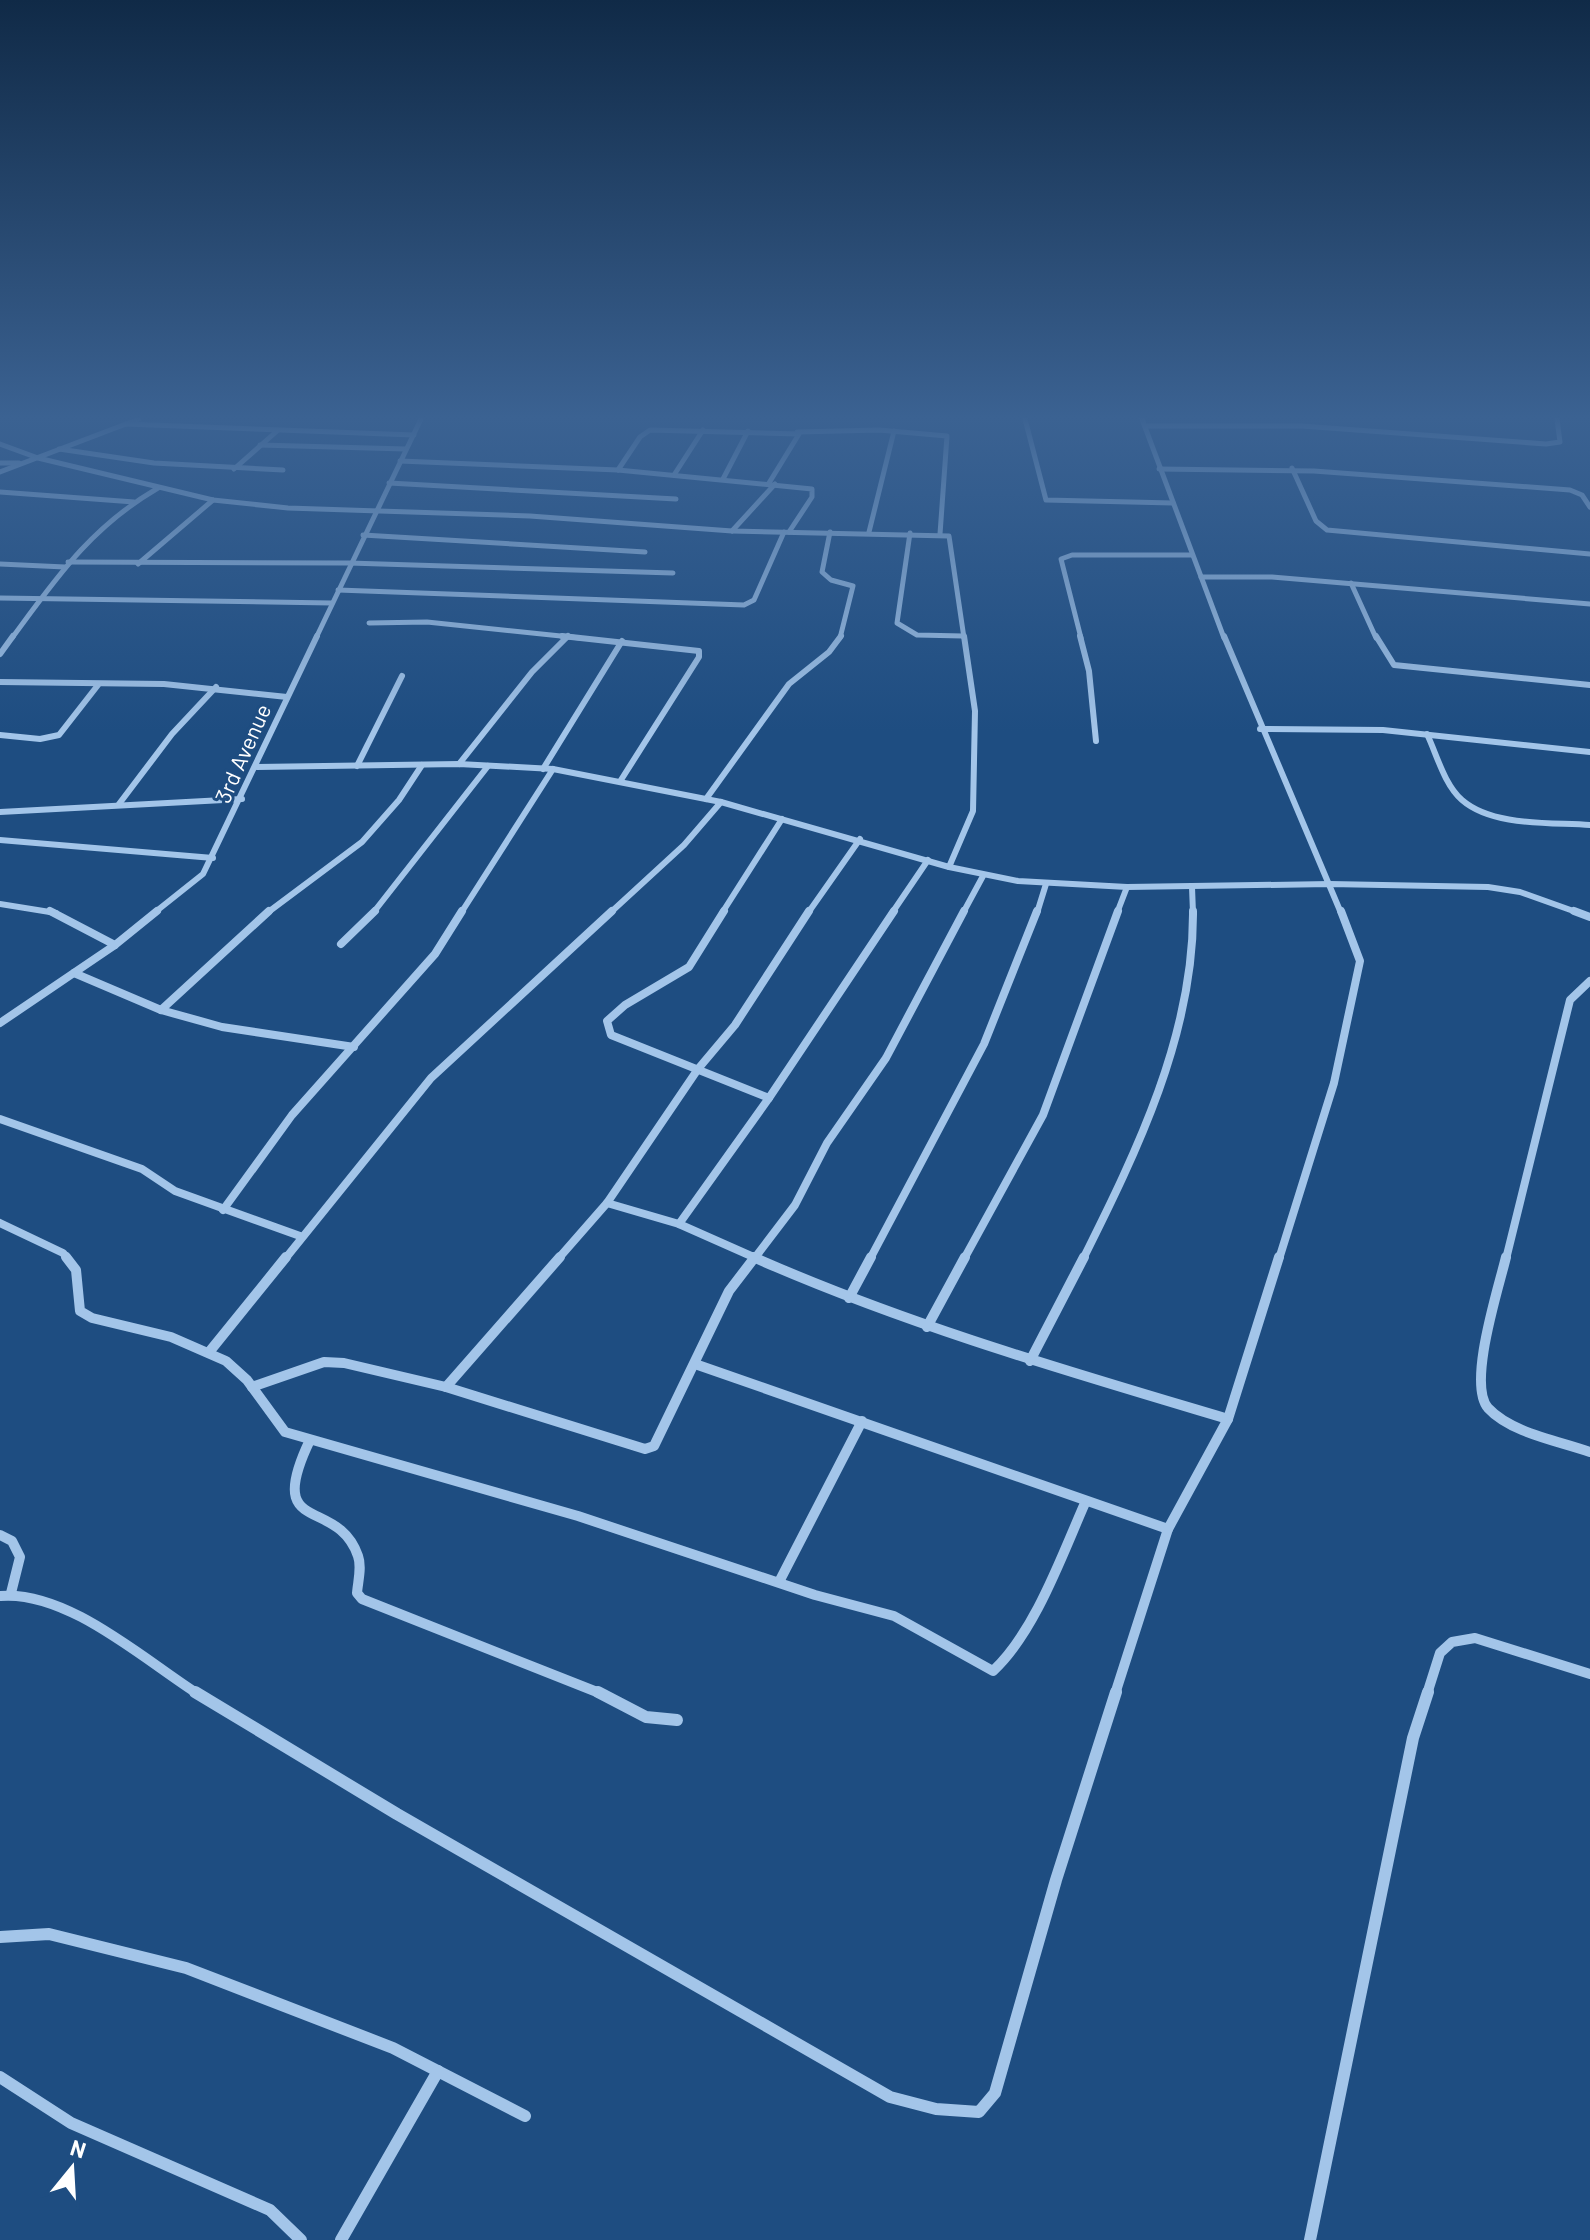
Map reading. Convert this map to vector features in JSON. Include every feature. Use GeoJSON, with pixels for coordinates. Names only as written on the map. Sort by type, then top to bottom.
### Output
{"type":"FeatureCollection","features":[{"type":"Feature","properties":{"kind":"street"},"geometry":{"type":"LineString","coordinates":[[0,654],[76,551],[109,524]]}},
{"type":"Feature","properties":{"kind":"street"},"geometry":{"type":"LineString","coordinates":[[138,564],[185,524]]}},
{"type":"Feature","properties":{"kind":"street","name":"3rd Avenue"},"geometry":{"type":"LineString","coordinates":[[0,1023],[115,945],[203,874],[242,799],[369,524]]}},
{"type":"Feature","properties":{"kind":"street"},"geometry":{"type":"LineString","coordinates":[[631,524],[732,531],[949,536],[975,711],[973,811],[949,867]]}},
{"type":"Feature","properties":{"kind":"street"},"geometry":{"type":"LineString","coordinates":[[732,531],[738,524]]}},
{"type":"Feature","properties":{"kind":"street"},"geometry":{"type":"LineString","coordinates":[[338,590],[744,605],[754,600],[791,524]]}},
{"type":"Feature","properties":{"kind":"street"},"geometry":{"type":"LineString","coordinates":[[869,532],[871,524]]}},
{"type":"Feature","properties":{"kind":"street"},"geometry":{"type":"LineString","coordinates":[[940,534],[941,524]]}},
{"type":"Feature","properties":{"kind":"street"},"geometry":{"type":"LineString","coordinates":[[0,1535],[12,1541],[20,1557],[5,1594],[30,1595],[61,1607],[267,1738],[487,1869],[634,1949],[890,2097],[936,2109],[979,2112],[995,2093],[1056,1880],[1168,1529],[1228,1419],[1334,1083],[1360,961],[1330,884],[1260,729],[1181,524]]}},
{"type":"Feature","properties":{"kind":"street"},"geometry":{"type":"LineString","coordinates":[[1319,524],[1327,530],[1590,554]]}},
{"type":"Feature","properties":{"kind":"street"},"geometry":{"type":"LineString","coordinates":[[706,799],[789,684],[829,652],[843,634],[853,586],[831,580],[822,572],[830,532]]}},
{"type":"Feature","properties":{"kind":"street"},"geometry":{"type":"LineString","coordinates":[[910,533],[897,623],[917,635],[963,636]]}},
{"type":"Feature","properties":{"kind":"street"},"geometry":{"type":"LineString","coordinates":[[363,535],[645,552]]}},
{"type":"Feature","properties":{"kind":"street"},"geometry":{"type":"LineString","coordinates":[[1096,741],[1089,671],[1061,559],[1072,555],[1192,555]]}},
{"type":"Feature","properties":{"kind":"street"},"geometry":{"type":"LineString","coordinates":[[0,564],[349,563],[673,573]]}},
{"type":"Feature","properties":{"kind":"street"},"geometry":{"type":"LineString","coordinates":[[1201,577],[1351,583],[1590,604]]}},
{"type":"Feature","properties":{"kind":"street"},"geometry":{"type":"LineString","coordinates":[[1351,583],[1380,646],[1394,665],[1590,685]]}},
{"type":"Feature","properties":{"kind":"street"},"geometry":{"type":"LineString","coordinates":[[0,598],[332,603]]}},
{"type":"Feature","properties":{"kind":"street"},"geometry":{"type":"LineString","coordinates":[[369,623],[427,622],[622,641],[700,653],[621,780]]}},
{"type":"Feature","properties":{"kind":"street"},"geometry":{"type":"LineString","coordinates":[[459,764],[532,672],[568,636]]}},
{"type":"Feature","properties":{"kind":"street"},"geometry":{"type":"LineString","coordinates":[[223,1210],[292,1115],[435,954],[548,769],[566,727],[622,641]]}},
{"type":"Feature","properties":{"kind":"street"},"geometry":{"type":"LineString","coordinates":[[357,766],[402,676]]}},
{"type":"Feature","properties":{"kind":"street"},"geometry":{"type":"LineString","coordinates":[[0,682],[216,687],[287,697]]}},
{"type":"Feature","properties":{"kind":"street"},"geometry":{"type":"LineString","coordinates":[[0,735],[40,739],[59,735],[98,685]]}},
{"type":"Feature","properties":{"kind":"street"},"geometry":{"type":"LineString","coordinates":[[119,804],[172,734],[216,687]]}},
{"type":"Feature","properties":{"kind":"street"},"geometry":{"type":"LineString","coordinates":[[1260,729],[1427,734],[1590,752]]}},
{"type":"Feature","properties":{"kind":"street"},"geometry":{"type":"LineString","coordinates":[[1427,734],[1450,784],[1470,805],[1510,817],[1590,825]]}},
{"type":"Feature","properties":{"kind":"street"},"geometry":{"type":"LineString","coordinates":[[257,767],[459,764],[548,769],[621,780],[721,802],[983,876],[1046,884],[1127,887],[1330,884],[1504,889],[1590,917]]}},
{"type":"Feature","properties":{"kind":"street"},"geometry":{"type":"LineString","coordinates":[[161,1010],[277,904],[362,842],[399,800],[422,765]]}},
{"type":"Feature","properties":{"kind":"street"},"geometry":{"type":"LineString","coordinates":[[341,944],[375,911],[488,766]]}},
{"type":"Feature","properties":{"kind":"street"},"geometry":{"type":"LineString","coordinates":[[0,812],[242,799]]}},
{"type":"Feature","properties":{"kind":"street"},"geometry":{"type":"LineString","coordinates":[[210,1351],[300,1236],[431,1078],[684,845],[721,802]]}},
{"type":"Feature","properties":{"kind":"street"},"geometry":{"type":"LineString","coordinates":[[769,1098],[611,1035],[607,1021],[615,1009],[669,984],[691,965],[712,938],[723,911],[782,819]]}},
{"type":"Feature","properties":{"kind":"street"},"geometry":{"type":"LineString","coordinates":[[446,1387],[607,1203],[698,1069],[735,1025],[860,839]]}},
{"type":"Feature","properties":{"kind":"street"},"geometry":{"type":"LineString","coordinates":[[0,840],[213,858]]}},
{"type":"Feature","properties":{"kind":"street"},"geometry":{"type":"LineString","coordinates":[[679,1224],[769,1098],[928,860]]}},
{"type":"Feature","properties":{"kind":"street"},"geometry":{"type":"LineString","coordinates":[[252,1387],[324,1362],[344,1363],[446,1387],[590,1434],[649,1449],[660,1437],[729,1291],[795,1205],[827,1143],[886,1058],[983,876]]}},
{"type":"Feature","properties":{"kind":"street"},"geometry":{"type":"LineString","coordinates":[[849,1298],[967,1082],[1033,930],[1046,884]]}},
{"type":"Feature","properties":{"kind":"street"},"geometry":{"type":"LineString","coordinates":[[927,1327],[1043,1115],[1127,887]]}},
{"type":"Feature","properties":{"kind":"street"},"geometry":{"type":"LineString","coordinates":[[1030,1361],[1075,1276],[1161,1082],[1186,994],[1193,929],[1192,887]]}},
{"type":"Feature","properties":{"kind":"street"},"geometry":{"type":"LineString","coordinates":[[0,904],[46,907],[64,913],[115,945]]}},
{"type":"Feature","properties":{"kind":"street"},"geometry":{"type":"LineString","coordinates":[[74,973],[161,1010],[222,1027],[354,1047]]}},
{"type":"Feature","properties":{"kind":"street"},"geometry":{"type":"LineString","coordinates":[[1590,981],[1570,1000],[1482,1362],[1481,1389],[1487,1407],[1513,1425],[1590,1452]]}},
{"type":"Feature","properties":{"kind":"street"},"geometry":{"type":"LineString","coordinates":[[0,1119],[142,1169],[175,1191],[300,1236]]}},
{"type":"Feature","properties":{"kind":"street"},"geometry":{"type":"LineString","coordinates":[[607,1203],[679,1224],[849,1298],[927,1327],[1030,1361],[1228,1419]]}},
{"type":"Feature","properties":{"kind":"street"},"geometry":{"type":"LineString","coordinates":[[0,1223],[63,1253],[76,1270],[80,1311],[92,1318],[210,1351],[240,1372],[272,1420],[285,1432],[578,1516],[894,1616],[993,1671],[1008,1657],[1050,1581],[1085,1503]]}},
{"type":"Feature","properties":{"kind":"street"},"geometry":{"type":"LineString","coordinates":[[695,1364],[1085,1503],[1168,1529]]}},
{"type":"Feature","properties":{"kind":"street"},"geometry":{"type":"LineString","coordinates":[[779,1582],[862,1421]]}},
{"type":"Feature","properties":{"kind":"street"},"geometry":{"type":"LineString","coordinates":[[310,1440],[292,1471],[291,1489],[298,1503],[348,1539],[355,1548],[359,1559],[357,1593],[362,1599],[583,1684],[646,1717],[677,1720]]}},
{"type":"Feature","properties":{"kind":"street"},"geometry":{"type":"LineString","coordinates":[[1310,2240],[1413,1738],[1440,1653],[1452,1642],[1475,1638],[1590,1674]]}},
{"type":"Feature","properties":{"kind":"street"},"geometry":{"type":"LineString","coordinates":[[0,1937],[49,1934],[186,1968],[393,2048],[525,2116]]}},
{"type":"Feature","properties":{"kind":"street"},"geometry":{"type":"LineString","coordinates":[[341,2240],[438,2071]]}},
{"type":"Feature","properties":{"kind":"street"},"geometry":{"type":"LineString","coordinates":[[0,2077],[71,2123],[270,2210],[301,2240]]}}]}
